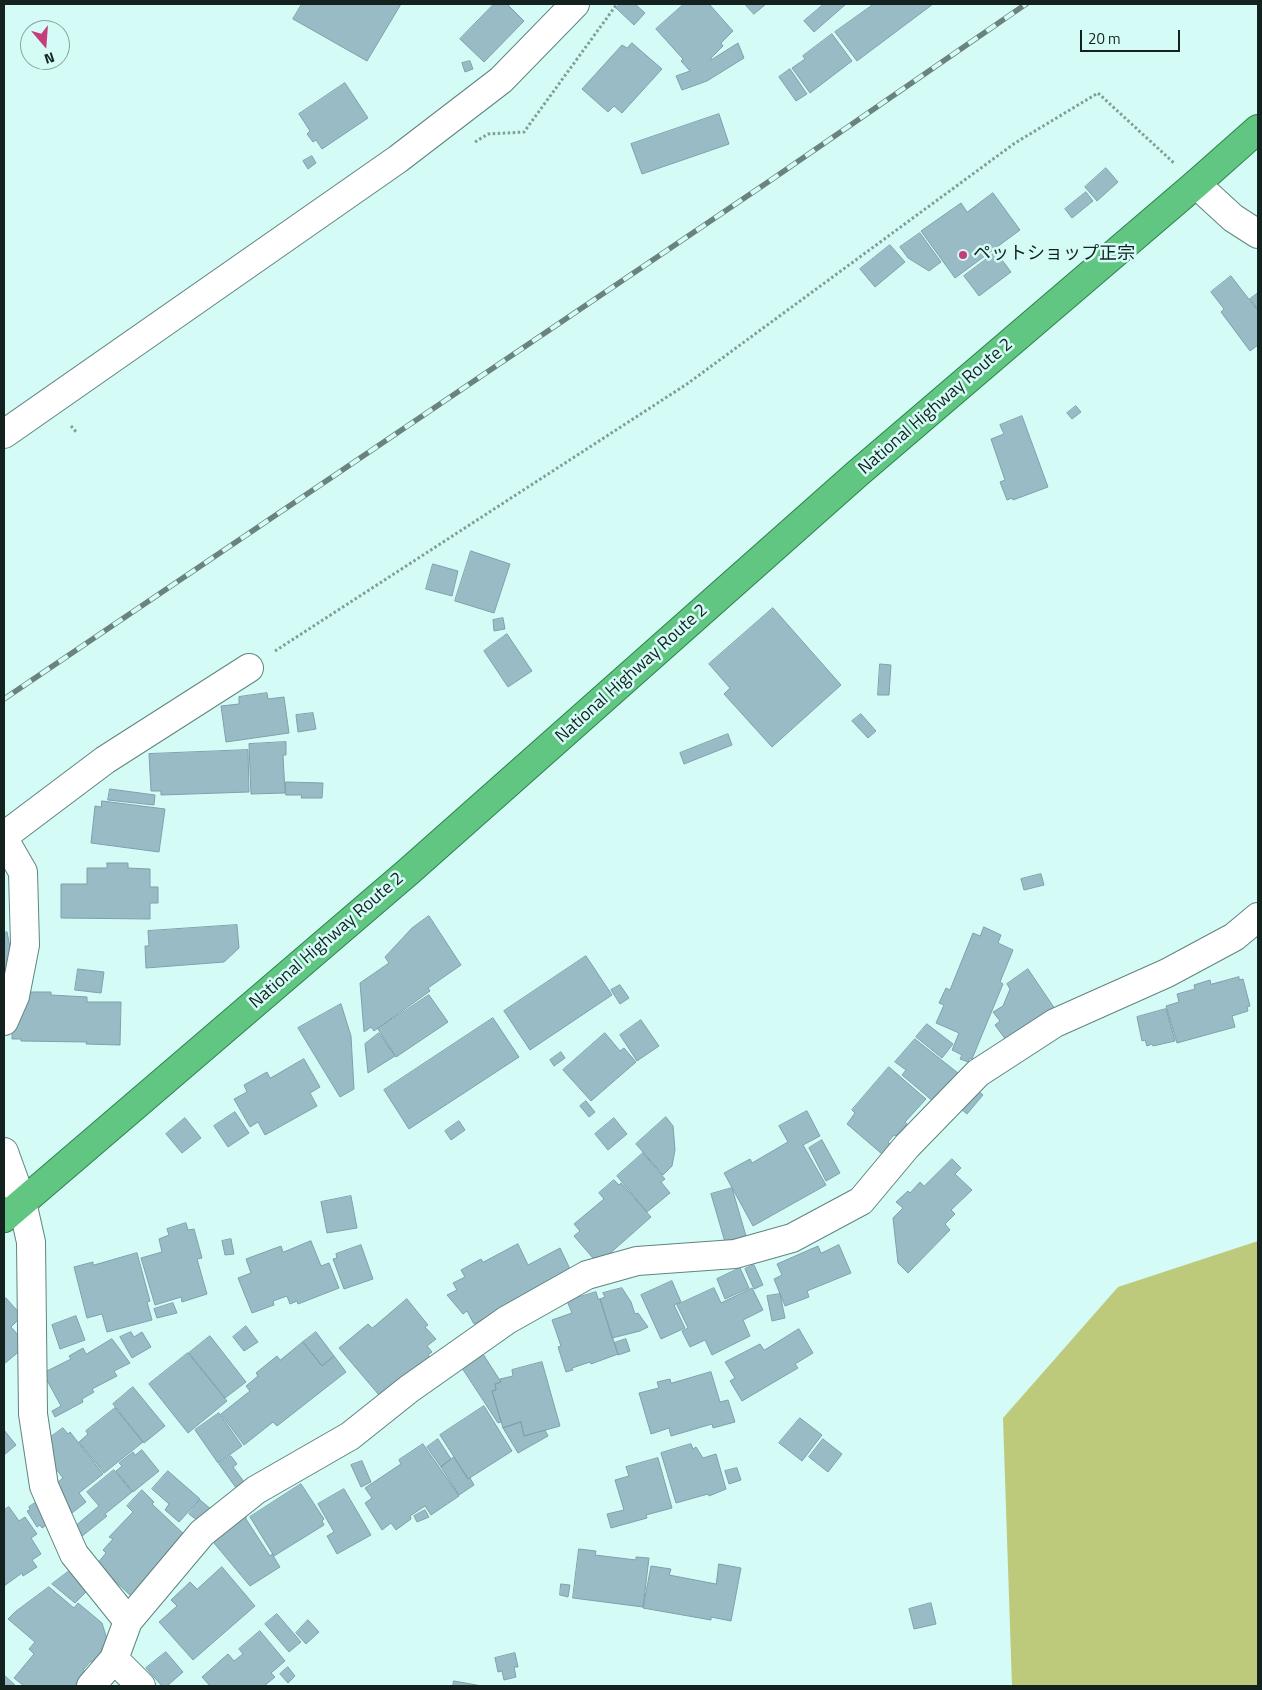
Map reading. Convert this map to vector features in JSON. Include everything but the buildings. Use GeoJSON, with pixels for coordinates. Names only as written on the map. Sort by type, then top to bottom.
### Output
{"type":"FeatureCollection","features":[{"type":"Feature","properties":{"kind":"highway","name":"National Highway Route 2"},"geometry":{"type":"LineString","coordinates":[[13,1210],[408,872],[858,473],[1258,129]]}},
{"type":"Feature","properties":{"kind":"street"},"geometry":{"type":"LineString","coordinates":[[4,434],[398,159],[502,80],[575,4]]}},
{"type":"Feature","properties":{"kind":"street"},"geometry":{"type":"LineString","coordinates":[[1196,184],[1233,218],[1258,234]]}},
{"type":"Feature","properties":{"kind":"street"},"geometry":{"type":"LineString","coordinates":[[4,1021],[15,996],[24,945],[22,872],[4,838],[104,760],[249,668]]}},
{"type":"Feature","properties":{"kind":"street"},"geometry":{"type":"LineString","coordinates":[[91,1686],[114,1659],[128,1621],[202,1533],[256,1490],[350,1436],[409,1389],[507,1320],[587,1275],[637,1260],[735,1254],[792,1238],[861,1201],[907,1146],[978,1073],[1055,1023],[1167,974],[1234,937],[1258,917]]}},
{"type":"Feature","properties":{"kind":"street"},"geometry":{"type":"LineString","coordinates":[[4,1152],[13,1210],[31,1242],[33,1414],[44,1486],[74,1554],[128,1621]]}},
{"type":"Feature","properties":{"kind":"street"},"geometry":{"type":"LineString","coordinates":[[114,1659],[141,1686]]}},
{"type":"Feature","properties":{"kind":"path"},"geometry":{"type":"LineString","coordinates":[[249,668],[687,384],[1015,143],[1098,93],[1196,184]]}},
{"type":"Feature","properties":{"kind":"green space"},"geometry":{"type":"Polygon","coordinates":[[[1258,1241],[1258,1686],[1012,1686],[1003,1418],[1118,1287],[1258,1241]]]}},
{"type":"Feature","properties":{"kind":"railway"},"geometry":{"type":"LineString","coordinates":[[4,699],[771,180],[1026,4]]}},
{"type":"Feature","properties":{"kind":"place","name":"ペットショップ正宗"},"geometry":{"type":"Point","coordinates":[963,255]}}]}
